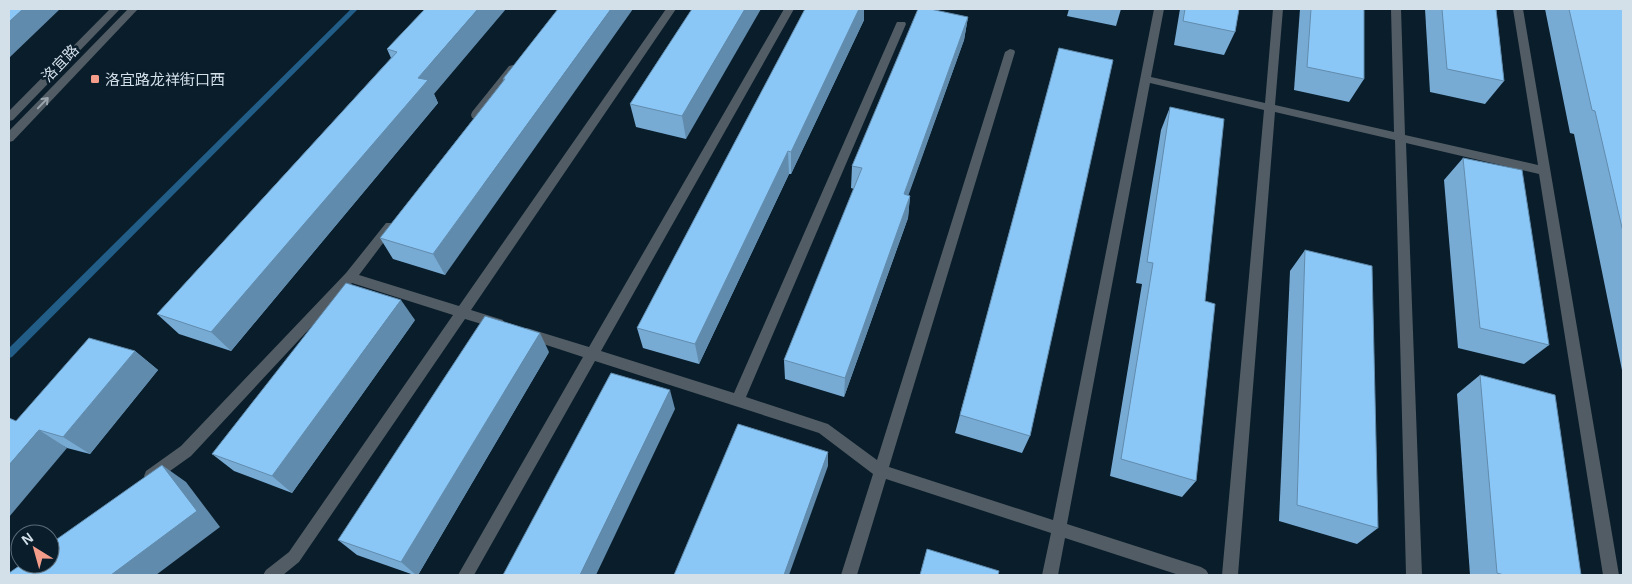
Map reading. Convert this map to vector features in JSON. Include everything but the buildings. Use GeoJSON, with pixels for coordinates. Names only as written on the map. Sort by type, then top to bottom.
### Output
{"type":"FeatureCollection","features":[{"type":"Feature","properties":{"kind":"street","name":"洛宜路"},"geometry":{"type":"LineString","coordinates":[[9,117],[115,9]]}},
{"type":"Feature","properties":{"kind":"street","name":"洛宜路"},"geometry":{"type":"LineString","coordinates":[[9,138],[133,9]]}},
{"type":"Feature","properties":{"kind":"street"},"geometry":{"type":"LineString","coordinates":[[271,575],[294,556],[463,313],[670,9]]}},
{"type":"Feature","properties":{"kind":"street"},"geometry":{"type":"LineString","coordinates":[[466,575],[789,9]]}},
{"type":"Feature","properties":{"kind":"street"},"geometry":{"type":"LineString","coordinates":[[1050,575],[1160,9]]}},
{"type":"Feature","properties":{"kind":"street"},"geometry":{"type":"LineString","coordinates":[[1230,575],[1278,9]]}},
{"type":"Feature","properties":{"kind":"street"},"geometry":{"type":"LineString","coordinates":[[1396,9],[1414,575]]}},
{"type":"Feature","properties":{"kind":"street"},"geometry":{"type":"LineString","coordinates":[[1518,9],[1611,575]]}},
{"type":"Feature","properties":{"kind":"street"},"geometry":{"type":"LineString","coordinates":[[738,400],[901,24]]}},
{"type":"Feature","properties":{"kind":"street"},"geometry":{"type":"LineString","coordinates":[[849,575],[1010,52]]}},
{"type":"Feature","properties":{"kind":"street"},"geometry":{"type":"LineString","coordinates":[[470,124],[524,55]]}},
{"type":"Feature","properties":{"kind":"street"},"geometry":{"type":"LineString","coordinates":[[1146,78],[1545,170]]}},
{"type":"Feature","properties":{"kind":"street"},"geometry":{"type":"LineString","coordinates":[[138,486],[186,452],[350,277],[398,216]]}},
{"type":"Feature","properties":{"kind":"street"},"geometry":{"type":"LineString","coordinates":[[350,277],[824,428],[881,471],[1201,575]]}},
{"type":"Feature","properties":{"kind":"waterway"},"geometry":{"type":"LineString","coordinates":[[9,354],[355,9]]}},
{"type":"Feature","properties":{"kind":"place","name":"洛宜路龙祥街口西"},"geometry":{"type":"Point","coordinates":[95,79]}}]}
